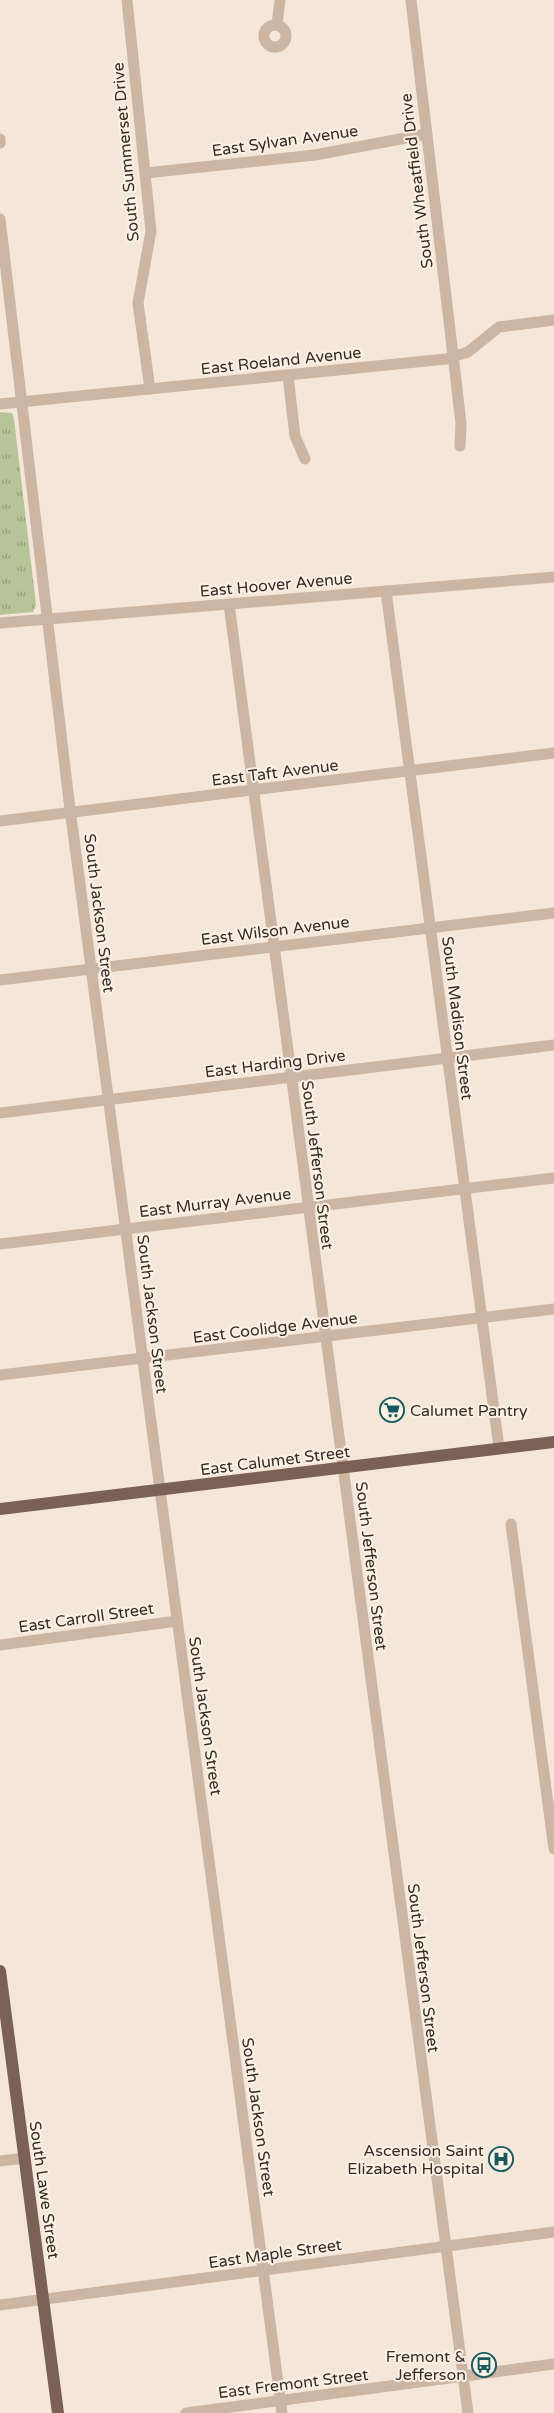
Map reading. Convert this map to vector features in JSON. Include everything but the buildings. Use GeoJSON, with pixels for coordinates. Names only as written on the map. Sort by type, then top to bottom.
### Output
{"type":"FeatureCollection","features":[{"type":"Feature","properties":{"kind":"main road","name":"East Calumet Street"},"geometry":{"type":"LineString","coordinates":[[0,1509],[554,1442]]}},
{"type":"Feature","properties":{"kind":"main road","name":"South Lawe Street"},"geometry":{"type":"LineString","coordinates":[[0,1971],[3,2017],[58,2413]]}},
{"type":"Feature","properties":{"kind":"street","name":"South Summerset Drive"},"geometry":{"type":"LineString","coordinates":[[127,0],[151,237],[138,303],[150,389]]}},
{"type":"Feature","properties":{"kind":"street"},"geometry":{"type":"LineString","coordinates":[[277,24],[280,0]]}},
{"type":"Feature","properties":{"kind":"street","name":"South Wheatfield Drive"},"geometry":{"type":"LineString","coordinates":[[411,0],[462,423],[460,446]]}},
{"type":"Feature","properties":{"kind":"street","name":"East Sylvan Avenue"},"geometry":{"type":"LineString","coordinates":[[146,173],[315,155],[427,134]]}},
{"type":"Feature","properties":{"kind":"street","name":"South Jackson Street"},"geometry":{"type":"LineString","coordinates":[[0,219],[46,619],[282,2413]]}},
{"type":"Feature","properties":{"kind":"street","name":"East Roeland Avenue"},"geometry":{"type":"LineString","coordinates":[[0,404],[453,358],[468,352],[499,327],[554,320]]}},
{"type":"Feature","properties":{"kind":"street"},"geometry":{"type":"LineString","coordinates":[[288,376],[295,436],[305,460]]}},
{"type":"Feature","properties":{"kind":"street","name":"East Hoover Avenue"},"geometry":{"type":"LineString","coordinates":[[0,623],[554,577]]}},
{"type":"Feature","properties":{"kind":"street","name":"South Madison Street"},"geometry":{"type":"LineString","coordinates":[[386,591],[499,1448]]}},
{"type":"Feature","properties":{"kind":"street","name":"South Jefferson Street"},"geometry":{"type":"LineString","coordinates":[[229,604],[324,1337],[468,2413]]}},
{"type":"Feature","properties":{"kind":"street","name":"East Taft Avenue"},"geometry":{"type":"LineString","coordinates":[[0,821],[554,753]]}},
{"type":"Feature","properties":{"kind":"street","name":"East Wilson Avenue"},"geometry":{"type":"LineString","coordinates":[[0,980],[554,913]]}},
{"type":"Feature","properties":{"kind":"street","name":"East Harding Drive"},"geometry":{"type":"LineString","coordinates":[[0,1113],[554,1045]]}},
{"type":"Feature","properties":{"kind":"street","name":"East Murray Avenue"},"geometry":{"type":"LineString","coordinates":[[0,1244],[554,1178]]}},
{"type":"Feature","properties":{"kind":"street","name":"East Coolidge Avenue"},"geometry":{"type":"LineString","coordinates":[[0,1375],[554,1309]]}},
{"type":"Feature","properties":{"kind":"street"},"geometry":{"type":"LineString","coordinates":[[511,1524],[554,1849]]}},
{"type":"Feature","properties":{"kind":"street","name":"East Carroll Street"},"geometry":{"type":"LineString","coordinates":[[0,1645],[177,1621]]}},
{"type":"Feature","properties":{"kind":"street"},"geometry":{"type":"LineString","coordinates":[[0,2161],[24,2158]]}},
{"type":"Feature","properties":{"kind":"street","name":"East Maple Street"},"geometry":{"type":"LineString","coordinates":[[0,2306],[554,2232]]}},
{"type":"Feature","properties":{"kind":"street","name":"East Fremont Street"},"geometry":{"type":"LineString","coordinates":[[186,2413],[554,2364]]}},
{"type":"Feature","properties":{"kind":"green space"},"geometry":{"type":"Polygon","coordinates":[[[0,412],[12,413],[14,419],[36,605],[33,612],[0,615],[0,412]]]}},
{"type":"Feature","properties":{"kind":"place","name":"Calumet Pantry"},"geometry":{"type":"Point","coordinates":[392,1410]}},
{"type":"Feature","properties":{"kind":"place","name":"Ascension Saint Elizabeth Hospital"},"geometry":{"type":"Point","coordinates":[501,2159]}},
{"type":"Feature","properties":{"kind":"place","name":"Fremont & Jefferson"},"geometry":{"type":"Point","coordinates":[484,2365]}}]}
